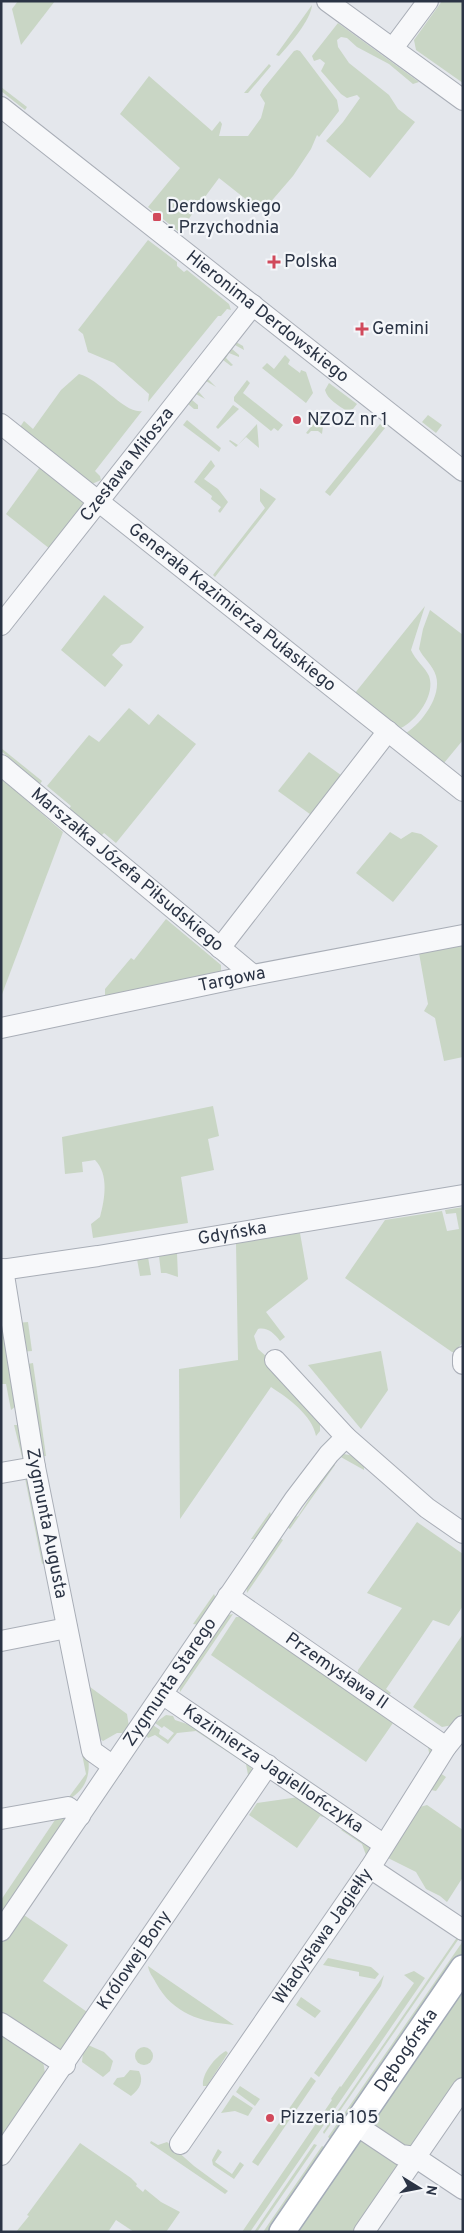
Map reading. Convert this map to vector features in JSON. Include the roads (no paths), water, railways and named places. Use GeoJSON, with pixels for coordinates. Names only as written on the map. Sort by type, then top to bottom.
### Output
{"type":"FeatureCollection","features":[{"type":"Feature","properties":{"kind":"main road","name":"Dębogórska"},"geometry":{"type":"LineString","coordinates":[[282,2232],[463,1968]]}},
{"type":"Feature","properties":{"kind":"street"},"geometry":{"type":"LineString","coordinates":[[327,1],[463,100]]}},
{"type":"Feature","properties":{"kind":"street"},"geometry":{"type":"LineString","coordinates":[[393,48],[428,1]]}},
{"type":"Feature","properties":{"kind":"street","name":"Hieronima Derdowskiego"},"geometry":{"type":"LineString","coordinates":[[1,107],[463,471]]}},
{"type":"Feature","properties":{"kind":"street","name":"Czesława Miłosza"},"geometry":{"type":"LineString","coordinates":[[1,625],[253,305]]}},
{"type":"Feature","properties":{"kind":"street","name":"Generała Kazimierza Pułaskiego"},"geometry":{"type":"LineString","coordinates":[[1,424],[463,791]]}},
{"type":"Feature","properties":{"kind":"street"},"geometry":{"type":"LineString","coordinates":[[220,948],[388,732]]}},
{"type":"Feature","properties":{"kind":"street","name":"Marszałka Józefa Piłsudskiego"},"geometry":{"type":"LineString","coordinates":[[1,765],[253,975]]}},
{"type":"Feature","properties":{"kind":"street","name":"Targowa"},"geometry":{"type":"LineString","coordinates":[[1,1028],[253,975],[463,935]]}},
{"type":"Feature","properties":{"kind":"street","name":"Gdyńska"},"geometry":{"type":"LineString","coordinates":[[2,1270],[463,1196]]}},
{"type":"Feature","properties":{"kind":"street","name":"Zygmunta Augusta"},"geometry":{"type":"LineString","coordinates":[[2,1270],[35,1467],[92,1751],[113,1766]]}},
{"type":"Feature","properties":{"kind":"street"},"geometry":{"type":"LineString","coordinates":[[463,1357],[463,1364]]}},
{"type":"Feature","properties":{"kind":"street"},"geometry":{"type":"LineString","coordinates":[[274,1360],[346,1437],[427,1508],[463,1532]]}},
{"type":"Feature","properties":{"kind":"street","name":"Zygmunta Starego"},"geometry":{"type":"LineString","coordinates":[[1,1931],[294,1500],[329,1454],[346,1437]]}},
{"type":"Feature","properties":{"kind":"street"},"geometry":{"type":"LineString","coordinates":[[1,1473],[35,1467]]}},
{"type":"Feature","properties":{"kind":"street","name":"Przemysława II"},"geometry":{"type":"LineString","coordinates":[[228,1596],[446,1747]]}},
{"type":"Feature","properties":{"kind":"street"},"geometry":{"type":"LineString","coordinates":[[1,1640],[66,1628]]}},
{"type":"Feature","properties":{"kind":"street","name":"Kazimierza Jagiellończyka"},"geometry":{"type":"LineString","coordinates":[[162,1694],[383,1844]]}},
{"type":"Feature","properties":{"kind":"street","name":"Władysława Jagiełły"},"geometry":{"type":"LineString","coordinates":[[180,2144],[370,1868],[383,1844],[446,1747],[463,1726]]}},
{"type":"Feature","properties":{"kind":"street","name":"Królowej Bony"},"geometry":{"type":"LineString","coordinates":[[1,2155],[65,2065],[268,1765]]}},
{"type":"Feature","properties":{"kind":"street"},"geometry":{"type":"LineString","coordinates":[[1,1819],[68,1807],[80,1816]]}},
{"type":"Feature","properties":{"kind":"street"},"geometry":{"type":"LineString","coordinates":[[370,1868],[463,1930]]}},
{"type":"Feature","properties":{"kind":"street"},"geometry":{"type":"LineString","coordinates":[[1,2023],[65,2065]]}},
{"type":"Feature","properties":{"kind":"street"},"geometry":{"type":"LineString","coordinates":[[364,2232],[463,2088]]}},
{"type":"Feature","properties":{"kind":"street"},"geometry":{"type":"LineString","coordinates":[[356,2125],[401,2155],[415,2157],[463,2189]]}},
{"type":"Feature","properties":{"kind":"place","name":"Derdowskiego - Przychodnia"},"geometry":{"type":"Point","coordinates":[157,217]}},
{"type":"Feature","properties":{"kind":"place","name":"Polska"},"geometry":{"type":"Point","coordinates":[274,262]}},
{"type":"Feature","properties":{"kind":"place","name":"Gemini"},"geometry":{"type":"Point","coordinates":[362,329]}},
{"type":"Feature","properties":{"kind":"place","name":"NZOZ nr 1"},"geometry":{"type":"Point","coordinates":[297,420]}},
{"type":"Feature","properties":{"kind":"place","name":"Pizzeria 105"},"geometry":{"type":"Point","coordinates":[270,2118]}}]}
